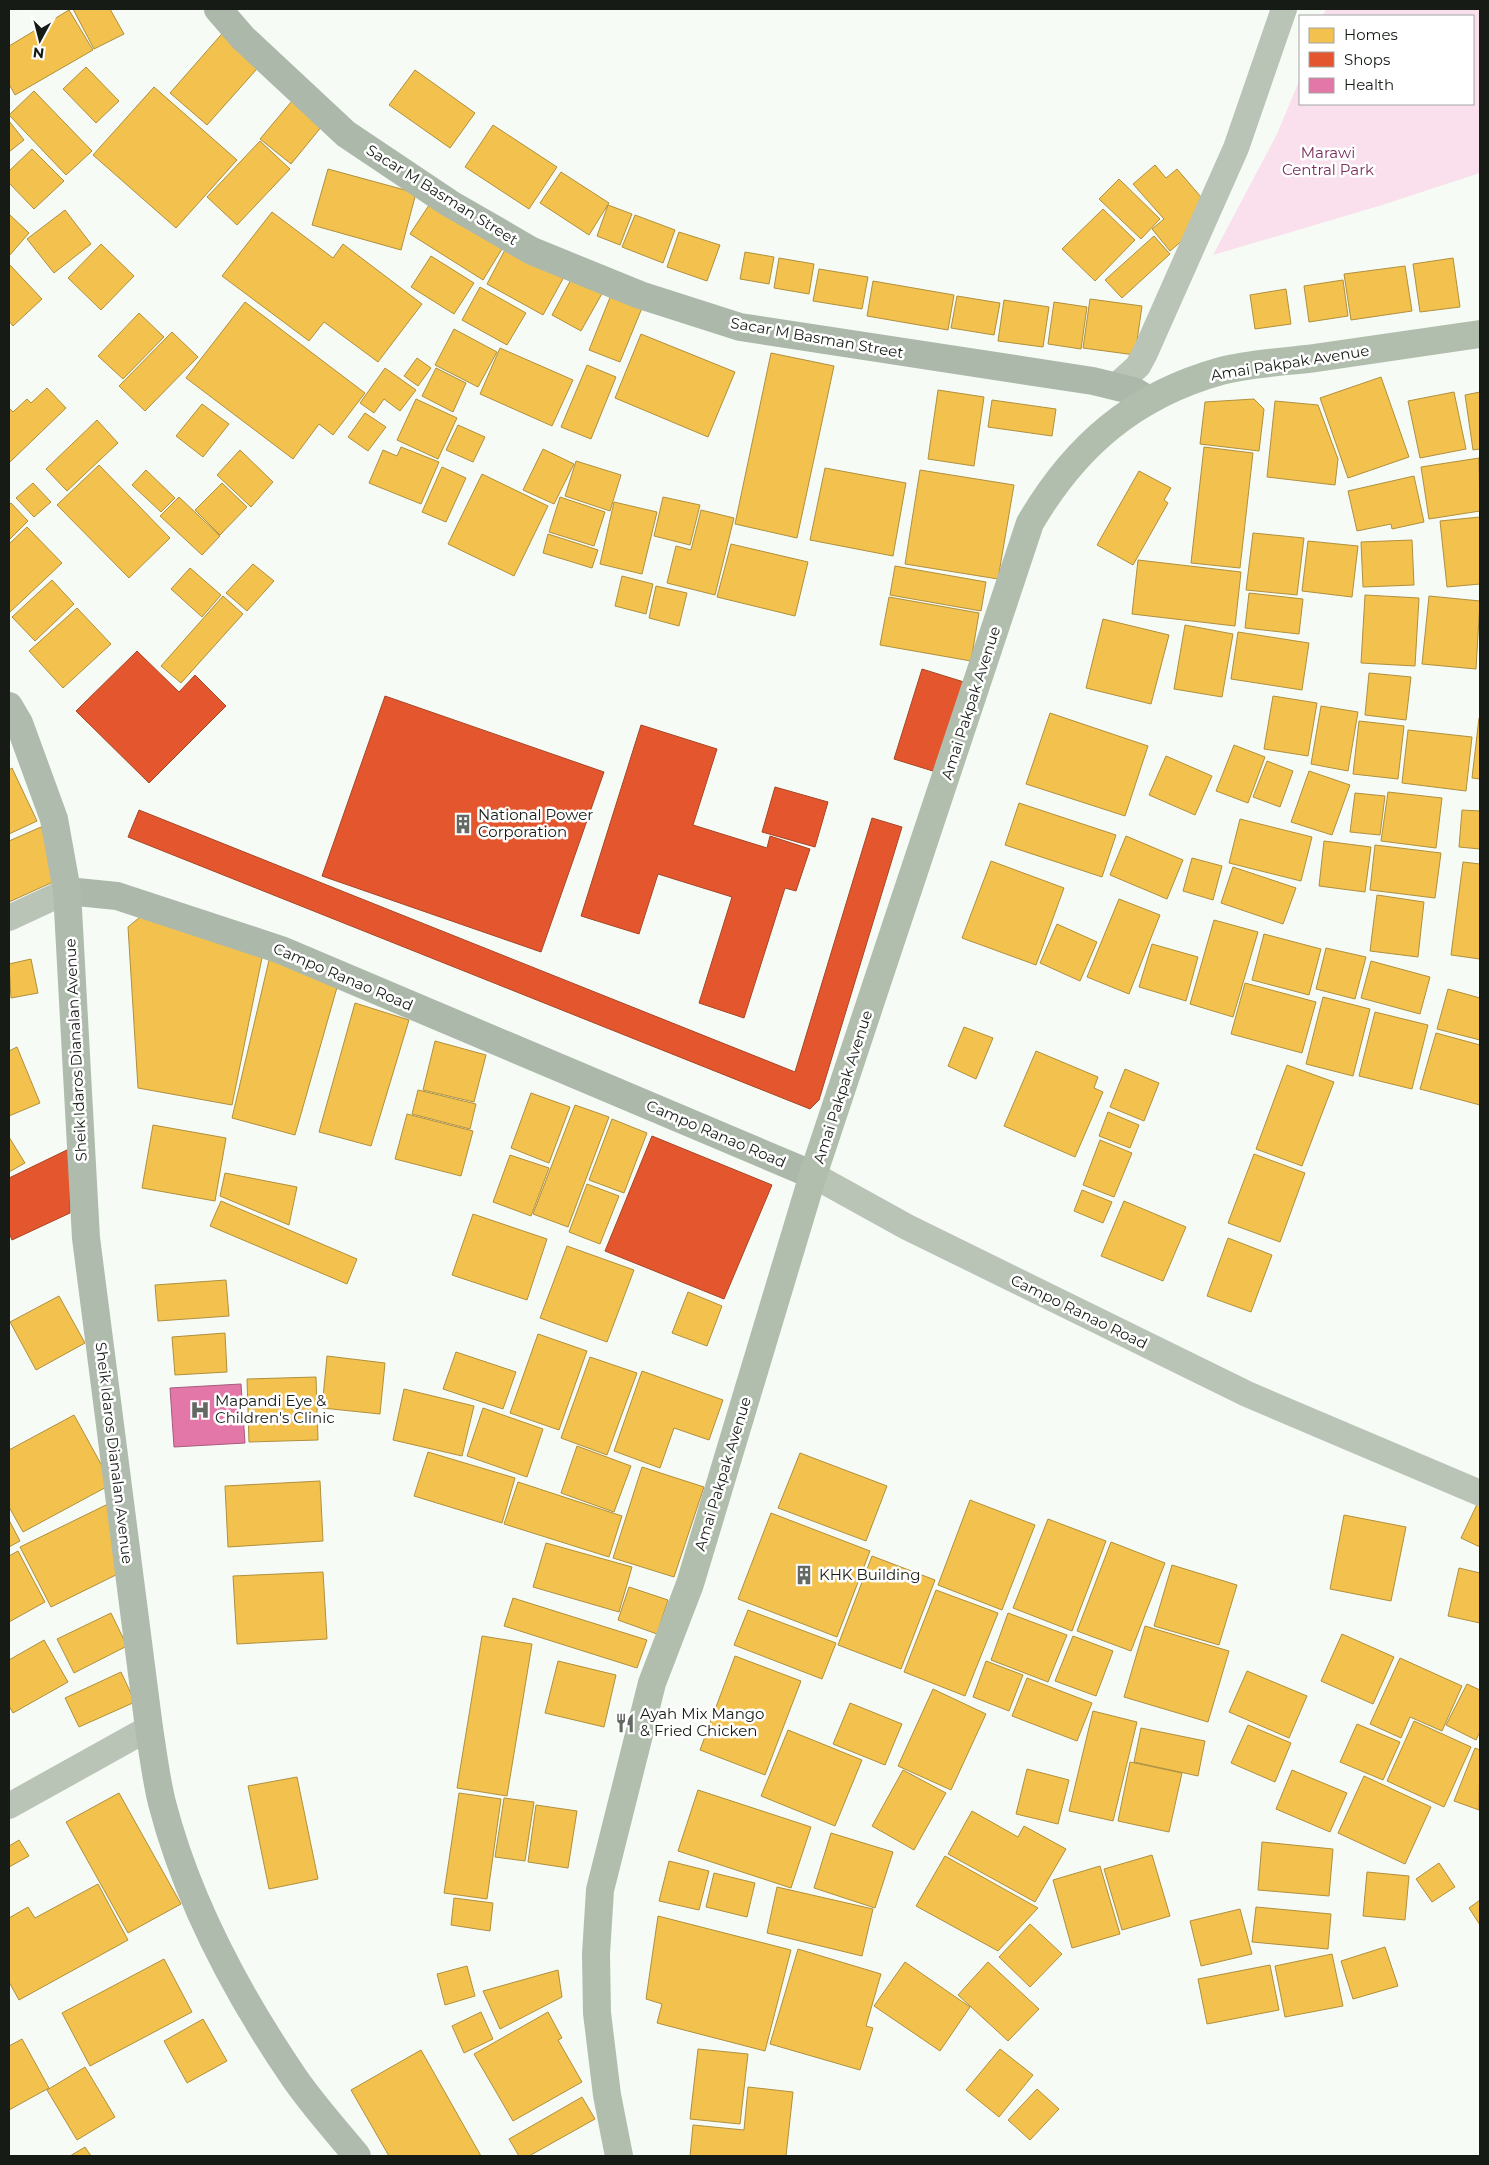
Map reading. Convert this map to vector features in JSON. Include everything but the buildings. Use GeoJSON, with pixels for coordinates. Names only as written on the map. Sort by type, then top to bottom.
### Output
{"type":"FeatureCollection","features":[{"type":"Feature","properties":{"kind":"highway","name":"Amai Pakpak Avenue"},"geometry":{"type":"LineString","coordinates":[[618,2156],[607,2095],[597,2013],[596,1954],[600,1890],[652,1683],[690,1584],[813,1176],[1030,523],[1045,497],[1080,454],[1111,424],[1149,400],[1191,380],[1223,371],[1480,334]]}},
{"type":"Feature","properties":{"kind":"main road","name":"Sacar M Basman Street"},"geometry":{"type":"LineString","coordinates":[[218,9],[243,38],[346,134],[449,203],[532,251],[640,295],[740,327],[1116,386],[1134,391],[1149,400]]}},
{"type":"Feature","properties":{"kind":"main road","name":"Sheik Idaros Dianalan Avenue"},"geometry":{"type":"LineString","coordinates":[[9,706],[19,723],[54,819],[67,891],[86,1238],[149,1728],[162,1802],[186,1877],[214,1942],[242,1996],[292,2074],[357,2156]]}},
{"type":"Feature","properties":{"kind":"main road","name":"Campo Ranao Road"},"geometry":{"type":"LineString","coordinates":[[67,891],[117,896],[281,950],[813,1176]]}},
{"type":"Feature","properties":{"kind":"street"},"geometry":{"type":"LineString","coordinates":[[1116,386],[1138,366],[1236,148],[1284,9]]}},
{"type":"Feature","properties":{"kind":"street"},"geometry":{"type":"LineString","coordinates":[[9,918],[67,891]]}},
{"type":"Feature","properties":{"kind":"street","name":"Campo Ranao Road"},"geometry":{"type":"LineString","coordinates":[[813,1176],[907,1227],[1247,1394],[1480,1493]]}},
{"type":"Feature","properties":{"kind":"street"},"geometry":{"type":"LineString","coordinates":[[9,1806],[149,1728]]}},
{"type":"Feature","properties":{"kind":"green space","name":"Marawi Central Park"},"geometry":{"type":"Polygon","coordinates":[[[1326,9],[1480,9],[1480,173],[1382,205],[1213,255],[1277,134],[1299,81],[1299,105],[1474,105],[1474,15],[1323,15],[1326,9]]]}},
{"type":"Feature","properties":{"kind":"place","name":"National Power Corporation"},"geometry":{"type":"Point","coordinates":[463,824]}},
{"type":"Feature","properties":{"kind":"place","name":"Mapandi Eye & Children's Clinic"},"geometry":{"type":"Point","coordinates":[200,1410]}},
{"type":"Feature","properties":{"kind":"place","name":"KHK Building"},"geometry":{"type":"Point","coordinates":[804,1575]}},
{"type":"Feature","properties":{"kind":"place","name":"Ayah Mix Mango & Fried Chicken"},"geometry":{"type":"Point","coordinates":[625,1723]}}]}
